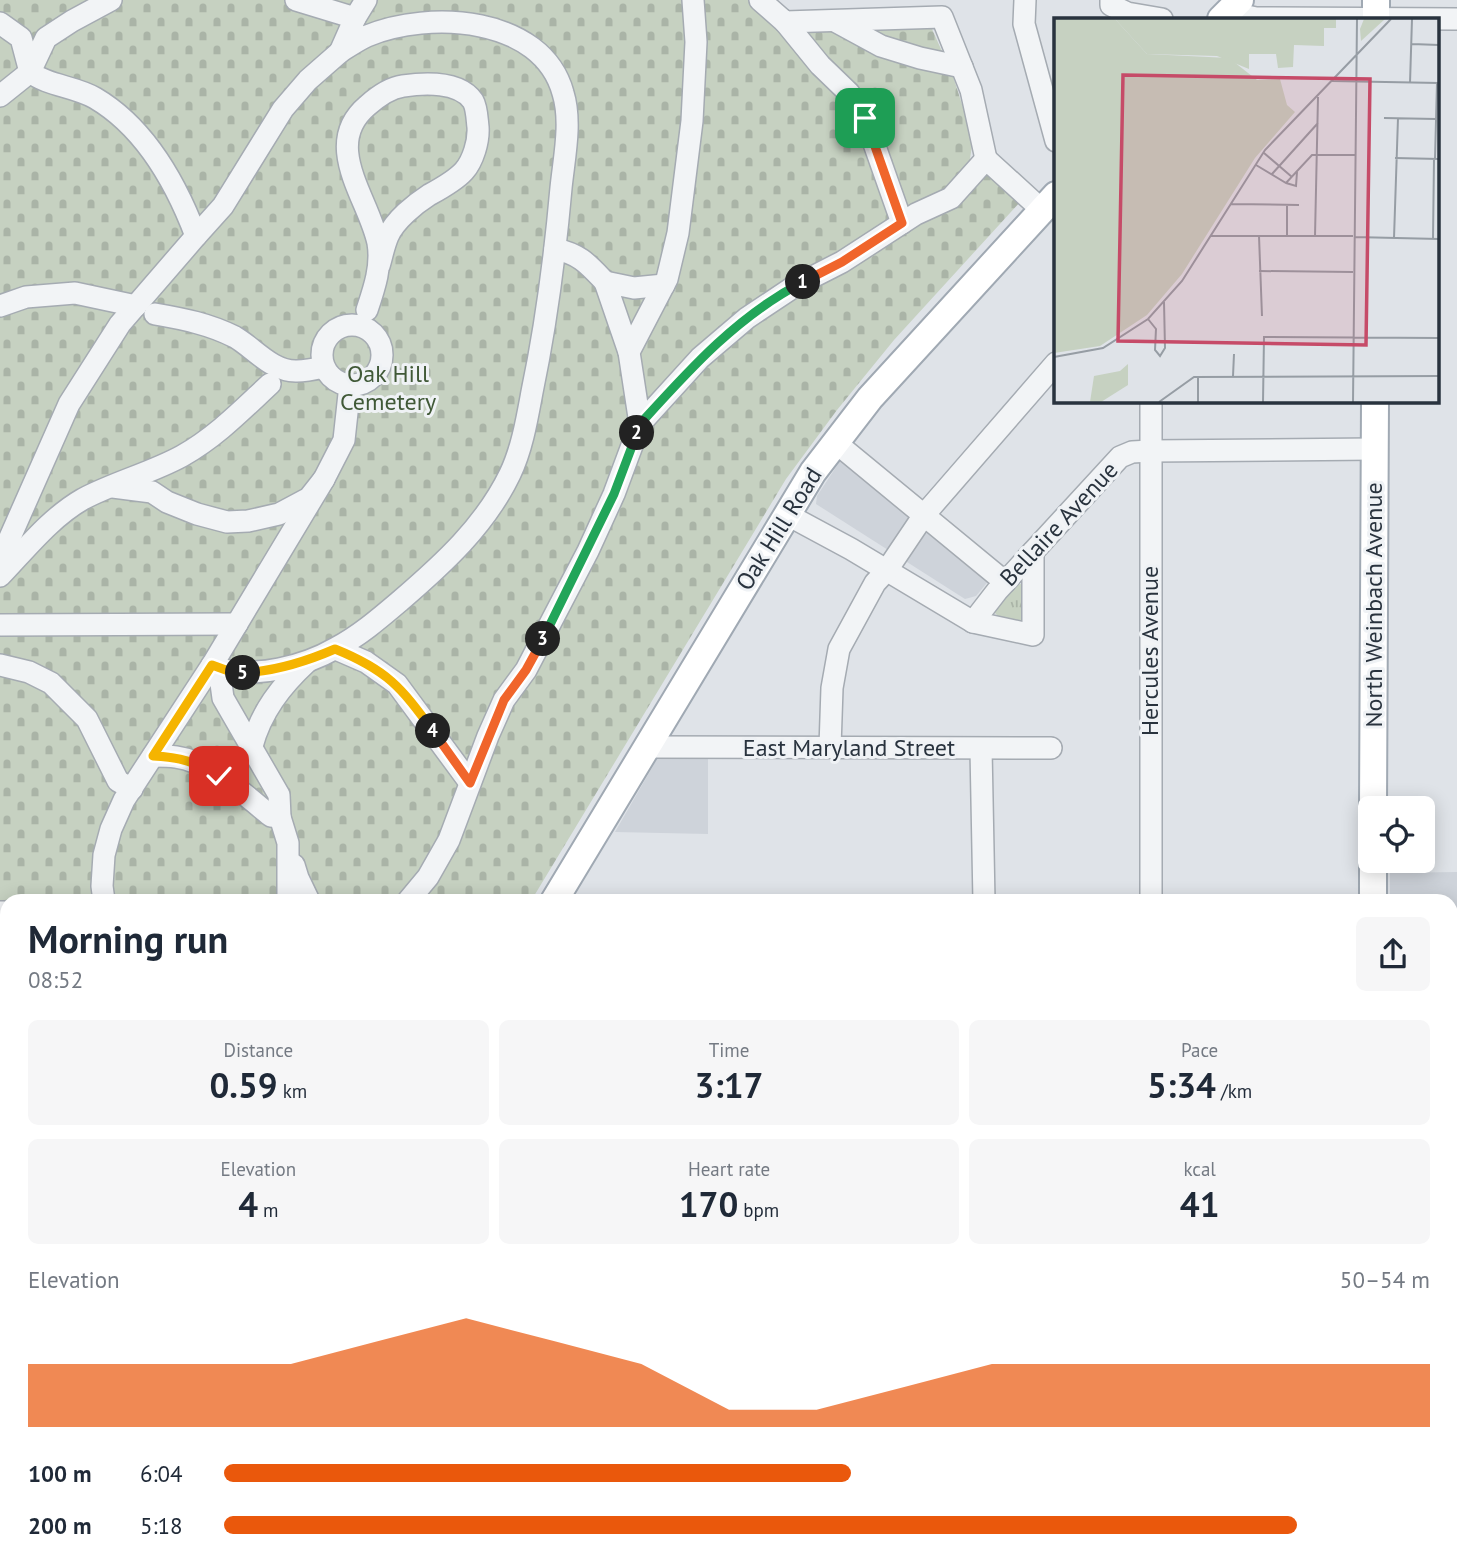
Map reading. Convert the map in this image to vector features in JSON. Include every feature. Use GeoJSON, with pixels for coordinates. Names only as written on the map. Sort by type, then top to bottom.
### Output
{"type":"FeatureCollection","features":[{"type":"Feature","properties":{"kind":"main road"},"geometry":{"type":"LineString","coordinates":[[1376,0],[1376,18]]}},
{"type":"Feature","properties":{"kind":"main road","name":"Oak Hill Road"},"geometry":{"type":"LineString","coordinates":[[558,894],[786,514],[835,442],[892,372],[1049,203]]}},
{"type":"Feature","properties":{"kind":"main road","name":"North Weinbach Avenue"},"geometry":{"type":"LineString","coordinates":[[1374,796],[1375,402]]}},
{"type":"Feature","properties":{"kind":"main road"},"geometry":{"type":"LineString","coordinates":[[1373,873],[1373,894]]}},
{"type":"Feature","properties":{"kind":"street"},"geometry":{"type":"LineString","coordinates":[[0,96],[30,72],[46,38],[111,0]]}},
{"type":"Feature","properties":{"kind":"street"},"geometry":{"type":"LineString","coordinates":[[296,0],[360,9],[340,52]]}},
{"type":"Feature","properties":{"kind":"street"},"geometry":{"type":"LineString","coordinates":[[629,352],[664,285],[678,233],[692,121],[696,41],[693,0]]}},
{"type":"Feature","properties":{"kind":"street"},"geometry":{"type":"LineString","coordinates":[[760,0],[785,22],[820,65],[849,93],[865,118],[902,223]]}},
{"type":"Feature","properties":{"kind":"street"},"geometry":{"type":"LineString","coordinates":[[1025,0],[1024,24],[1054,134]]}},
{"type":"Feature","properties":{"kind":"street"},"geometry":{"type":"LineString","coordinates":[[1111,0],[1111,5],[1127,13],[1156,18]]}},
{"type":"Feature","properties":{"kind":"street"},"geometry":{"type":"LineString","coordinates":[[1229,10],[1256,18]]}},
{"type":"Feature","properties":{"kind":"street"},"geometry":{"type":"LineString","coordinates":[[414,894],[428,877],[449,840],[504,700],[526,670],[587,551],[614,494],[640,424],[700,358],[747,318],[795,286],[842,262],[902,223],[951,198],[986,159],[971,90],[942,17],[785,22]]}},
{"type":"Feature","properties":{"kind":"street"},"geometry":{"type":"LineString","coordinates":[[834,20],[881,46],[962,67]]}},
{"type":"Feature","properties":{"kind":"street"},"geometry":{"type":"LineString","coordinates":[[0,23],[21,38],[30,72],[41,80],[67,85],[95,99],[119,116],[139,136],[171,180],[196,236]]}},
{"type":"Feature","properties":{"kind":"street"},"geometry":{"type":"LineString","coordinates":[[0,560],[69,404],[196,236],[223,206],[283,109],[308,80],[340,52],[366,36],[396,28],[438,23],[497,29],[516,36],[534,47],[556,75],[564,94],[566,140],[555,249],[538,363],[525,428],[510,472],[489,510],[463,543],[374,623],[335,649],[309,660],[260,672],[234,673],[215,667]]}},
{"type":"Feature","properties":{"kind":"street"},"geometry":{"type":"LineString","coordinates":[[367,310],[326,339],[323,348],[324,367],[329,376],[337,381],[351,385],[365,382],[379,369],[382,349],[367,310],[388,234],[419,201],[465,171],[479,138],[477,114],[472,100],[459,91],[443,85],[398,87],[378,96],[361,111],[349,134],[346,155],[372,220],[378,245],[379,266]]}},
{"type":"Feature","properties":{"kind":"street"},"geometry":{"type":"LineString","coordinates":[[986,159],[1049,203]]}},
{"type":"Feature","properties":{"kind":"street"},"geometry":{"type":"LineString","coordinates":[[555,249],[568,251],[584,259],[605,282],[629,352],[640,424]]}},
{"type":"Feature","properties":{"kind":"street"},"geometry":{"type":"LineString","coordinates":[[605,282],[634,288],[664,285]]}},
{"type":"Feature","properties":{"kind":"street"},"geometry":{"type":"LineString","coordinates":[[0,306],[26,297],[75,293],[192,320],[236,338],[270,374]]}},
{"type":"Feature","properties":{"kind":"street"},"geometry":{"type":"LineString","coordinates":[[341,327],[362,327],[378,339]]}},
{"type":"Feature","properties":{"kind":"street"},"geometry":{"type":"LineString","coordinates":[[830,747],[832,688],[839,649],[875,583],[887,570],[924,515],[1054,365]]}},
{"type":"Feature","properties":{"kind":"street"},"geometry":{"type":"LineString","coordinates":[[0,576],[25,547],[52,522],[82,500],[182,456],[222,429],[270,374],[324,367]]}},
{"type":"Feature","properties":{"kind":"street"},"geometry":{"type":"LineString","coordinates":[[103,894],[104,855],[111,828],[124,800],[215,667],[237,624],[324,479],[344,440],[351,385]]}},
{"type":"Feature","properties":{"kind":"street","name":"Hercules Avenue"},"geometry":{"type":"LineString","coordinates":[[1151,402],[1151,894]]}},
{"type":"Feature","properties":{"kind":"street"},"geometry":{"type":"LineString","coordinates":[[835,442],[1005,582]]}},
{"type":"Feature","properties":{"kind":"street","name":"Bellaire Avenue"},"geometry":{"type":"LineString","coordinates":[[973,622],[1005,582],[1120,457],[1132,452],[1150,451],[1375,449]]}},
{"type":"Feature","properties":{"kind":"street"},"geometry":{"type":"LineString","coordinates":[[111,486],[152,492],[167,502],[227,522],[248,522],[279,514],[309,498],[324,479]]}},
{"type":"Feature","properties":{"kind":"street"},"geometry":{"type":"LineString","coordinates":[[786,514],[973,622],[1033,635],[1033,552]]}},
{"type":"Feature","properties":{"kind":"street"},"geometry":{"type":"LineString","coordinates":[[0,625],[237,624]]}},
{"type":"Feature","properties":{"kind":"street"},"geometry":{"type":"LineString","coordinates":[[335,649],[366,662],[397,684],[470,783]]}},
{"type":"Feature","properties":{"kind":"street"},"geometry":{"type":"LineString","coordinates":[[252,746],[257,726],[272,701],[290,677],[309,660]]}},
{"type":"Feature","properties":{"kind":"street"},"geometry":{"type":"LineString","coordinates":[[0,665],[29,672],[51,683],[87,719],[118,780],[132,789]]}},
{"type":"Feature","properties":{"kind":"street"},"geometry":{"type":"LineString","coordinates":[[215,667],[223,698],[279,795],[280,817],[298,878],[306,894]]}},
{"type":"Feature","properties":{"kind":"street","name":"East Maryland Street"},"geometry":{"type":"LineString","coordinates":[[647,747],[1051,748]]}},
{"type":"Feature","properties":{"kind":"street"},"geometry":{"type":"LineString","coordinates":[[981,749],[984,894]]}},
{"type":"Feature","properties":{"kind":"street"},"geometry":{"type":"LineString","coordinates":[[153,756],[178,757],[197,764],[219,776],[271,816],[280,817]]}},
{"type":"Feature","properties":{"kind":"street"},"geometry":{"type":"LineString","coordinates":[[288,843],[288,894]]}},
{"type":"Feature","properties":{"kind":"shaded area"},"geometry":{"type":"Polygon","coordinates":[[[846,452],[995,573],[976,596],[965,599],[816,504],[817,496],[846,452]]]}},
{"type":"Feature","properties":{"kind":"shaded area"},"geometry":{"type":"Polygon","coordinates":[[[708,752],[708,834],[615,832],[660,754],[708,752]]]}},
{"type":"Feature","properties":{"kind":"shaded area"},"geometry":{"type":"Polygon","coordinates":[[[1457,872],[1457,894],[1390,894],[1390,873],[1457,872]]]}},
{"type":"Feature","properties":{"kind":"green space","name":"Oak Hill Cemetery"},"geometry":{"type":"Polygon","coordinates":[[[0,0],[774,0],[792,16],[923,9],[953,76],[973,139],[970,159],[1020,202],[894,340],[786,479],[535,894],[0,894],[0,0]]]}},
{"type":"Feature","properties":{"kind":"green space"},"geometry":{"type":"Polygon","coordinates":[[[1021,584],[1022,619],[1018,622],[1002,620],[993,611],[1016,585],[1021,584]]]}},
{"type":"Feature","properties":{"kind":"route"},"geometry":{"type":"LineString","coordinates":[[219,776],[178,757],[153,756],[212,665],[234,673],[260,672],[300,664],[335,649],[366,662],[397,684],[470,783],[504,700],[526,670],[552,622],[614,494],[640,424],[700,358],[747,318],[795,286],[842,262],[902,223],[865,118]]}}]}
